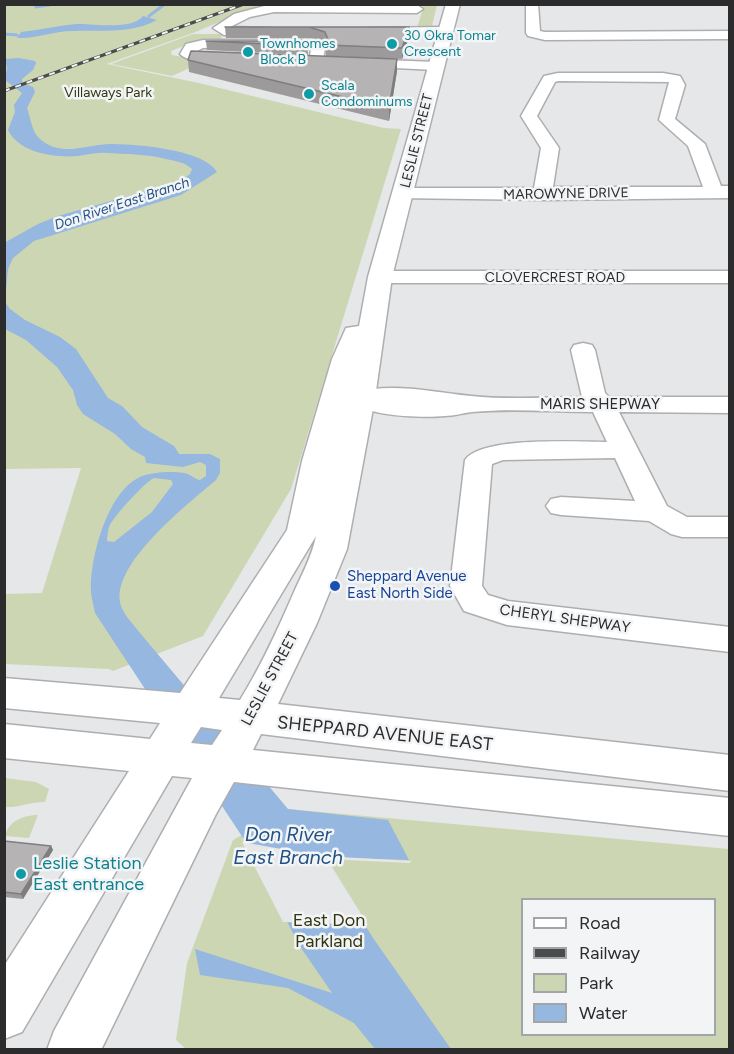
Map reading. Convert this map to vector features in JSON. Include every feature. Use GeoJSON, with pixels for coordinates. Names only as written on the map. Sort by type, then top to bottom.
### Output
{"type":"FeatureCollection","features":[{"type":"Feature","properties":{"kind":"main road","name":"LESLIE STREET"},"geometry":{"type":"LineString","coordinates":[[73,1050],[222,764],[250,718],[299,622],[330,549],[348,397],[453,4]]}},
{"type":"Feature","properties":{"kind":"main road","name":"LESLIE STREET"},"geometry":{"type":"LineString","coordinates":[[4,1014],[58,922],[303,530],[317,461],[348,397]]}},
{"type":"Feature","properties":{"kind":"main road","name":"SHEPPARD AVENUE EAST"},"geometry":{"type":"LineString","coordinates":[[4,693],[189,710],[729,773]]}},
{"type":"Feature","properties":{"kind":"main road"},"geometry":{"type":"LineString","coordinates":[[4,741],[729,817]]}},
{"type":"Feature","properties":{"kind":"street"},"geometry":{"type":"LineString","coordinates":[[532,4],[533,33],[545,36],[729,35]]}},
{"type":"Feature","properties":{"kind":"street"},"geometry":{"type":"LineString","coordinates":[[300,30],[224,31],[220,28],[228,21],[249,13],[274,8],[417,7],[411,31]]}},
{"type":"Feature","properties":{"kind":"street"},"geometry":{"type":"LineString","coordinates":[[357,31],[444,31]]}},
{"type":"Feature","properties":{"kind":"street"},"geometry":{"type":"LineString","coordinates":[[249,59],[193,57],[187,54],[191,47],[203,44],[309,44],[318,46],[322,62],[436,66]]}},
{"type":"Feature","properties":{"kind":"street"},"geometry":{"type":"LineString","coordinates":[[543,194],[544,174],[550,148],[529,116],[532,104],[549,79],[558,77],[675,79],[677,85],[667,120],[696,144],[722,192]]}},
{"type":"Feature","properties":{"kind":"street","name":"MAROWYNE DRIVE"},"geometry":{"type":"LineString","coordinates":[[403,194],[722,192]]}},
{"type":"Feature","properties":{"kind":"street","name":"CLOVERCREST ROAD"},"geometry":{"type":"LineString","coordinates":[[380,277],[729,277]]}},
{"type":"Feature","properties":{"kind":"street"},"geometry":{"type":"LineString","coordinates":[[582,350],[593,394],[602,405],[622,450],[633,464],[655,512]]}},
{"type":"Feature","properties":{"kind":"street","name":"MARIS SHEPWAY"},"geometry":{"type":"LineString","coordinates":[[348,397],[375,394],[453,399],[471,404],[729,405]]}},
{"type":"Feature","properties":{"kind":"street","name":"CHERYL SHEPWAY"},"geometry":{"type":"LineString","coordinates":[[622,450],[499,452],[479,460],[466,586],[477,603],[507,613],[729,640]]}},
{"type":"Feature","properties":{"kind":"street"},"geometry":{"type":"LineString","coordinates":[[561,506],[655,512],[682,527],[729,527]]}},
{"type":"Feature","properties":{"kind":"green space","name":"Villaways Park"},"geometry":{"type":"Polygon","coordinates":[[[5,5],[260,5],[193,33],[107,64],[199,83],[384,128],[401,129],[291,489],[203,636],[113,671],[5,664],[5,594],[42,593],[81,468],[5,469],[5,5]]]}},
{"type":"Feature","properties":{"kind":"green space"},"geometry":{"type":"Polygon","coordinates":[[[424,5],[437,5],[431,30],[417,28],[424,5]]]}},
{"type":"Feature","properties":{"kind":"green space"},"geometry":{"type":"Polygon","coordinates":[[[193,34],[223,34],[219,42],[186,45],[171,51],[172,55],[205,61],[172,76],[111,64],[193,34]]]}},
{"type":"Feature","properties":{"kind":"green space"},"geometry":{"type":"Polygon","coordinates":[[[5,778],[36,782],[49,789],[45,802],[5,807],[5,778]]]}},
{"type":"Feature","properties":{"kind":"green space","name":"East Don Parkland"},"geometry":{"type":"Polygon","coordinates":[[[288,809],[729,849],[729,1049],[187,1050],[176,1040],[187,963],[233,840],[288,809]]]}},
{"type":"Feature","properties":{"kind":"green space"},"geometry":{"type":"Polygon","coordinates":[[[38,815],[29,838],[5,836],[9,826],[17,820],[38,815]]]}},
{"type":"Feature","properties":{"kind":"water"},"geometry":{"type":"Polygon","coordinates":[[[143,16],[157,20],[127,29],[66,31],[17,38],[21,32],[76,24],[121,25],[138,21],[143,16]]]}},
{"type":"Feature","properties":{"kind":"water","name":"Don River East Branch"},"geometry":{"type":"Polygon","coordinates":[[[19,58],[36,63],[33,70],[22,79],[22,83],[33,87],[35,92],[27,108],[35,132],[47,144],[64,149],[109,144],[168,149],[198,158],[210,164],[217,172],[181,195],[34,241],[13,258],[8,269],[5,302],[10,309],[25,320],[60,337],[76,349],[108,398],[122,406],[142,427],[174,446],[179,454],[210,454],[220,459],[220,473],[216,480],[155,535],[128,569],[121,586],[121,606],[140,633],[288,809],[388,820],[409,860],[322,857],[373,938],[451,1049],[375,1049],[354,1023],[288,988],[200,975],[195,949],[332,993],[299,945],[249,847],[95,613],[91,596],[91,577],[97,545],[102,528],[117,498],[127,486],[148,474],[179,472],[200,480],[206,476],[206,465],[200,462],[183,467],[146,463],[145,457],[131,449],[115,434],[83,414],[77,405],[73,390],[57,367],[26,340],[5,329],[4,243],[58,216],[181,181],[190,174],[192,169],[180,162],[151,156],[95,153],[59,156],[38,152],[20,144],[8,130],[15,112],[14,105],[22,93],[5,80],[7,68],[5,59],[19,58]],[[154,478],[144,486],[111,522],[107,541],[114,542],[152,512],[173,484],[171,480],[154,478]]]}},
{"type":"Feature","properties":{"kind":"pier"},"geometry":{"type":"Polygon","coordinates":[[[242,842],[321,856],[412,861],[409,863],[327,859],[368,925],[283,922],[242,842]]]}},
{"type":"Feature","properties":{"kind":"building"},"geometry":{"type":"Polygon","coordinates":[[[309,27],[409,27],[402,48],[326,45],[325,32],[309,27]]]}},
{"type":"Feature","properties":{"kind":"building"},"geometry":{"type":"Polygon","coordinates":[[[206,41],[307,41],[308,46],[206,41]]]}},
{"type":"Feature","properties":{"kind":"building"},"geometry":{"type":"Polygon","coordinates":[[[191,51],[397,59],[389,108],[188,60],[191,51]]]}},
{"type":"Feature","properties":{"kind":"building","name":"Leslie Station East entrance"},"geometry":{"type":"Polygon","coordinates":[[[4,841],[51,846],[21,894],[4,892],[4,841]]]}},
{"type":"Feature","properties":{"kind":"waterway"},"geometry":{"type":"LineString","coordinates":[[36,7],[55,4]]}},
{"type":"Feature","properties":{"kind":"waterway"},"geometry":{"type":"LineString","coordinates":[[149,16],[165,4]]}},
{"type":"Feature","properties":{"kind":"waterway"},"geometry":{"type":"LineString","coordinates":[[4,34],[17,35]]}},
{"type":"Feature","properties":{"kind":"railway"},"geometry":{"type":"LineString","coordinates":[[4,91],[244,4]]}},
{"type":"Feature","properties":{"kind":"place","name":"30 Okra Tomar Crescent"},"geometry":{"type":"Point","coordinates":[392,44]}},
{"type":"Feature","properties":{"kind":"place","name":"Townhomes Block B"},"geometry":{"type":"Point","coordinates":[248,52]}},
{"type":"Feature","properties":{"kind":"place","name":"Scala Condominums"},"geometry":{"type":"Point","coordinates":[309,94]}},
{"type":"Feature","properties":{"kind":"place","name":"Sheppard Avenue East North Side"},"geometry":{"type":"Point","coordinates":[335,586]}},
{"type":"Feature","properties":{"kind":"place","name":"Leslie Station East entrance"},"geometry":{"type":"Point","coordinates":[21,874]}}]}
